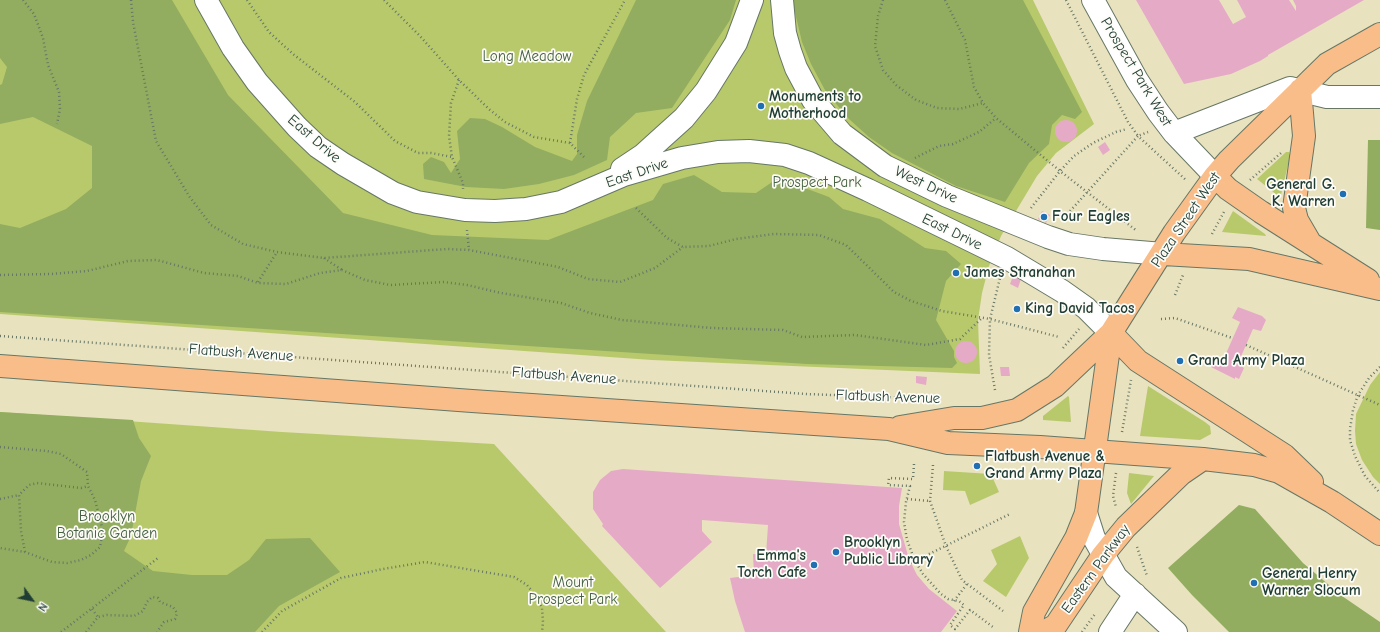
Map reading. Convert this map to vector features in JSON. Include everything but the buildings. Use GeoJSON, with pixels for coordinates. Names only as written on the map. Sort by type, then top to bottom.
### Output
{"type":"FeatureCollection","features":[{"type":"Feature","properties":{"kind":"main road","name":"Plaza Street West"},"geometry":{"type":"LineString","coordinates":[[1094,450],[1111,334],[1163,254],[1174,233],[1215,176],[1300,90],[1328,64],[1380,34]]}},
{"type":"Feature","properties":{"kind":"main road"},"geometry":{"type":"LineString","coordinates":[[1300,90],[1304,136],[1294,208],[1297,220],[1311,244]]}},
{"type":"Feature","properties":{"kind":"main road"},"geometry":{"type":"LineString","coordinates":[[1215,176],[1237,195],[1380,288]]}},
{"type":"Feature","properties":{"kind":"main road"},"geometry":{"type":"LineString","coordinates":[[1163,254],[1249,259],[1380,288]]}},
{"type":"Feature","properties":{"kind":"main road"},"geometry":{"type":"LineString","coordinates":[[889,429],[954,418],[982,418],[1017,410],[1055,386],[1111,334],[1138,361],[1284,455],[1332,502]]}},
{"type":"Feature","properties":{"kind":"main road","name":"Flatbush Avenue"},"geometry":{"type":"LineString","coordinates":[[0,366],[472,401],[889,429],[948,443],[1094,450]]}},
{"type":"Feature","properties":{"kind":"main road"},"geometry":{"type":"LineString","coordinates":[[1094,450],[1203,459],[1254,466],[1279,472],[1332,502],[1380,534]]}},
{"type":"Feature","properties":{"kind":"main road","name":"Eastern Parkway"},"geometry":{"type":"LineString","coordinates":[[1030,632],[1034,612],[1076,538],[1086,513],[1094,450]]}},
{"type":"Feature","properties":{"kind":"main road","name":"Eastern Parkway"},"geometry":{"type":"LineString","coordinates":[[1044,632],[1056,624],[1103,555],[1126,527],[1180,474],[1203,459]]}},
{"type":"Feature","properties":{"kind":"street","name":"East Drive"},"geometry":{"type":"LineString","coordinates":[[206,0],[233,48],[257,82],[318,147],[343,164],[393,193],[417,202],[444,207],[495,211],[526,209],[560,202],[624,175],[682,158],[734,152],[785,155],[809,163],[998,254],[1062,291],[1092,314],[1111,334]]}},
{"type":"Feature","properties":{"kind":"street"},"geometry":{"type":"LineString","coordinates":[[589,191],[643,155],[684,118],[706,91],[723,66],[736,43],[752,0]]}},
{"type":"Feature","properties":{"kind":"street","name":"West Drive"},"geometry":{"type":"LineString","coordinates":[[782,0],[785,33],[790,51],[796,68],[813,100],[842,134],[885,166],[899,174],[1021,217],[1048,237],[1069,244],[1103,249],[1163,254]]}},
{"type":"Feature","properties":{"kind":"street","name":"Prospect Park West"},"geometry":{"type":"LineString","coordinates":[[1093,0],[1137,80],[1174,133],[1215,176]]}},
{"type":"Feature","properties":{"kind":"street"},"geometry":{"type":"LineString","coordinates":[[1174,133],[1290,88],[1327,97],[1380,97]]}},
{"type":"Feature","properties":{"kind":"street"},"geometry":{"type":"LineString","coordinates":[[1086,513],[1094,538],[1116,577],[1176,632]]}},
{"type":"Feature","properties":{"kind":"street"},"geometry":{"type":"LineString","coordinates":[[1110,632],[1135,594]]}},
{"type":"Feature","properties":{"kind":"path"},"geometry":{"type":"LineString","coordinates":[[23,0],[34,14],[43,38],[48,65],[59,92],[60,109],[57,124]]}},
{"type":"Feature","properties":{"kind":"path"},"geometry":{"type":"LineString","coordinates":[[131,0],[133,22],[155,133],[160,147],[189,196],[211,225],[243,244],[277,252],[324,258],[447,249],[469,250],[558,267],[588,278],[620,282],[655,268],[683,247]]}},
{"type":"Feature","properties":{"kind":"path"},"geometry":{"type":"LineString","coordinates":[[247,0],[269,32],[293,54],[355,102],[395,140],[418,153],[431,153],[452,157]]}},
{"type":"Feature","properties":{"kind":"path"},"geometry":{"type":"LineString","coordinates":[[384,0],[420,36],[459,80],[490,110],[505,122],[534,137],[570,143],[586,159]]}},
{"type":"Feature","properties":{"kind":"path"},"geometry":{"type":"LineString","coordinates":[[570,143],[577,99],[584,75],[625,0]]}},
{"type":"Feature","properties":{"kind":"path"},"geometry":{"type":"LineString","coordinates":[[883,0],[878,16],[875,46],[883,70],[896,85],[916,100],[937,108],[959,109],[983,103]]}},
{"type":"Feature","properties":{"kind":"path"},"geometry":{"type":"LineString","coordinates":[[945,0],[965,40],[974,87],[983,103],[996,118],[1060,171],[1140,233]]}},
{"type":"Feature","properties":{"kind":"path"},"geometry":{"type":"LineString","coordinates":[[1066,0],[1128,122],[1138,136],[1181,177],[1190,183]]}},
{"type":"Feature","properties":{"kind":"path"},"geometry":{"type":"LineString","coordinates":[[459,80],[454,91],[449,116],[449,136],[452,157],[462,183]]}},
{"type":"Feature","properties":{"kind":"path"},"geometry":{"type":"LineString","coordinates":[[899,174],[912,160],[939,146],[953,144],[973,135],[996,118]]}},
{"type":"Feature","properties":{"kind":"path"},"geometry":{"type":"LineString","coordinates":[[1021,217],[1074,156],[1093,143],[1116,132],[1127,129]]}},
{"type":"Feature","properties":{"kind":"path"},"geometry":{"type":"LineString","coordinates":[[1048,237],[1086,192],[1138,136]]}},
{"type":"Feature","properties":{"kind":"path"},"geometry":{"type":"LineString","coordinates":[[1249,180],[1283,151]]}},
{"type":"Feature","properties":{"kind":"path"},"geometry":{"type":"LineString","coordinates":[[1212,234],[1229,205]]}},
{"type":"Feature","properties":{"kind":"path"},"geometry":{"type":"LineString","coordinates":[[636,208],[667,238],[683,247],[709,246],[736,239],[774,234],[820,235],[846,244],[894,292],[905,298],[942,311],[990,319],[1059,337]]}},
{"type":"Feature","properties":{"kind":"path"},"geometry":{"type":"LineString","coordinates":[[258,283],[277,252]]}},
{"type":"Feature","properties":{"kind":"path"},"geometry":{"type":"LineString","coordinates":[[324,258],[342,270],[365,280],[390,285],[444,282],[561,303],[590,313],[622,320],[712,328],[783,330],[802,337],[855,335],[926,345],[960,339],[982,318]]}},
{"type":"Feature","properties":{"kind":"path"},"geometry":{"type":"LineString","coordinates":[[0,275],[87,271],[128,261],[157,260],[204,273],[238,276],[258,283],[286,284],[320,273],[342,270]]}},
{"type":"Feature","properties":{"kind":"path"},"geometry":{"type":"LineString","coordinates":[[995,390],[989,354],[990,319],[1000,276]]}},
{"type":"Feature","properties":{"kind":"path"},"geometry":{"type":"LineString","coordinates":[[1058,353],[1092,314]]}},
{"type":"Feature","properties":{"kind":"path"},"geometry":{"type":"LineString","coordinates":[[1161,319],[1175,318],[1232,338]]}},
{"type":"Feature","properties":{"kind":"path","name":"Flatbush Avenue"},"geometry":{"type":"LineString","coordinates":[[0,336],[806,394],[939,399]]}},
{"type":"Feature","properties":{"kind":"path"},"geometry":{"type":"LineString","coordinates":[[1246,345],[1380,405]]}},
{"type":"Feature","properties":{"kind":"path"},"geometry":{"type":"LineString","coordinates":[[1380,368],[1369,378],[1358,395],[1352,410],[1350,440],[1355,456],[1365,476],[1380,493]]}},
{"type":"Feature","properties":{"kind":"path"},"geometry":{"type":"LineString","coordinates":[[1121,439],[1132,376]]}},
{"type":"Feature","properties":{"kind":"path"},"geometry":{"type":"LineString","coordinates":[[0,447],[47,451],[61,454],[87,472],[88,486],[95,500],[103,531],[100,547],[91,555],[81,560],[67,563],[52,562],[25,552],[0,548]]}},
{"type":"Feature","properties":{"kind":"path"},"geometry":{"type":"LineString","coordinates":[[914,464],[913,479],[889,478],[888,485],[910,486],[904,522],[907,540],[915,561],[932,586],[948,599],[964,605],[950,625],[955,629],[970,610],[992,627]]}},
{"type":"Feature","properties":{"kind":"path"},"geometry":{"type":"LineString","coordinates":[[933,465],[930,501],[946,546],[962,580],[1003,612]]}},
{"type":"Feature","properties":{"kind":"path"},"geometry":{"type":"LineString","coordinates":[[1116,472],[1113,496],[1118,511]]}},
{"type":"Feature","properties":{"kind":"path"},"geometry":{"type":"LineString","coordinates":[[0,499],[19,495],[29,485],[37,483],[81,488],[88,486]]}},
{"type":"Feature","properties":{"kind":"path"},"geometry":{"type":"LineString","coordinates":[[19,495],[21,531],[25,552]]}},
{"type":"Feature","properties":{"kind":"path"},"geometry":{"type":"LineString","coordinates":[[907,499],[930,501]]}},
{"type":"Feature","properties":{"kind":"path"},"geometry":{"type":"LineString","coordinates":[[911,563],[1010,514]]}},
{"type":"Feature","properties":{"kind":"path"},"geometry":{"type":"LineString","coordinates":[[61,632],[92,610],[158,558]]}},
{"type":"Feature","properties":{"kind":"path"},"geometry":{"type":"LineString","coordinates":[[262,632],[282,611],[341,578],[425,562],[514,577],[527,586],[536,596],[542,608],[542,632]]}},
{"type":"Feature","properties":{"kind":"path"},"geometry":{"type":"LineString","coordinates":[[954,601],[967,584]]}},
{"type":"Feature","properties":{"kind":"path"},"geometry":{"type":"LineString","coordinates":[[86,632],[98,617],[107,615],[134,616],[143,611],[147,602],[152,597],[158,598],[160,602],[173,607],[177,613],[175,619],[164,622],[157,632]]}},
{"type":"Feature","properties":{"kind":"path"},"geometry":{"type":"LineString","coordinates":[[1082,632],[1100,608]]}},
{"type":"Feature","properties":{"kind":"path"},"geometry":{"type":"LineString","coordinates":[[92,610],[98,617]]}},
{"type":"Feature","properties":{"kind":"green space","name":"Prospect Park"},"geometry":{"type":"Polygon","coordinates":[[[0,0],[1033,0],[1094,124],[1056,153],[1037,176],[1001,236],[989,266],[982,293],[978,320],[980,374],[652,360],[0,314],[0,0]]]}},
{"type":"Feature","properties":{"kind":"green space"},"geometry":{"type":"Polygon","coordinates":[[[0,0],[172,0],[228,95],[343,213],[432,235],[548,240],[653,200],[663,184],[694,175],[722,192],[756,193],[778,178],[829,197],[843,209],[880,219],[925,248],[946,251],[961,264],[946,281],[936,320],[954,351],[954,357],[957,363],[952,368],[807,364],[0,312],[0,224],[20,228],[66,209],[92,188],[92,146],[33,117],[0,124],[0,85],[2,84],[7,67],[0,58],[0,0]]]}},
{"type":"Feature","properties":{"kind":"green space"},"geometry":{"type":"Polygon","coordinates":[[[636,0],[736,0],[730,20],[672,108],[636,113],[610,137],[607,160],[574,175],[539,184],[504,189],[466,187],[424,179],[423,164],[431,157],[444,162],[451,173],[460,159],[457,131],[470,118],[485,119],[502,127],[535,147],[572,161],[577,154],[577,135],[587,101],[636,0]]]}},
{"type":"Feature","properties":{"kind":"green space"},"geometry":{"type":"Polygon","coordinates":[[[792,0],[1023,0],[1082,112],[1075,119],[1062,115],[1052,125],[1049,144],[1029,163],[1005,202],[956,186],[892,153],[869,137],[849,119],[826,92],[811,64],[802,42],[792,0]]]}},
{"type":"Feature","properties":{"kind":"green space"},"geometry":{"type":"Polygon","coordinates":[[[1368,140],[1380,140],[1380,230],[1366,228],[1368,140]]]}},
{"type":"Feature","properties":{"kind":"green space"},"geometry":{"type":"Polygon","coordinates":[[[1286,152],[1289,152],[1290,156],[1281,195],[1277,195],[1257,179],[1286,152]]]}},
{"type":"Feature","properties":{"kind":"green space"},"geometry":{"type":"Polygon","coordinates":[[[1233,211],[1265,234],[1266,236],[1222,232],[1233,211]]]}},
{"type":"Feature","properties":{"kind":"green space"},"geometry":{"type":"Polygon","coordinates":[[[1380,372],[1380,484],[1373,477],[1362,460],[1356,444],[1355,431],[1356,414],[1370,385],[1380,372]]]}},
{"type":"Feature","properties":{"kind":"green space"},"geometry":{"type":"Polygon","coordinates":[[[1148,386],[1205,422],[1210,426],[1211,434],[1200,440],[1140,436],[1148,386]]]}},
{"type":"Feature","properties":{"kind":"green space"},"geometry":{"type":"Polygon","coordinates":[[[1068,396],[1071,422],[1043,420],[1043,416],[1068,396]]]}},
{"type":"Feature","properties":{"kind":"green space","name":"Brooklyn Botanic Garden"},"geometry":{"type":"Polygon","coordinates":[[[0,412],[282,432],[494,444],[666,632],[0,632],[0,412]]]}},
{"type":"Feature","properties":{"kind":"green space"},"geometry":{"type":"Polygon","coordinates":[[[0,412],[133,420],[139,438],[151,456],[141,481],[131,536],[124,551],[153,571],[192,575],[227,575],[249,560],[266,539],[310,538],[340,572],[279,606],[255,632],[0,632],[0,412]]]}},
{"type":"Feature","properties":{"kind":"green space"},"geometry":{"type":"Polygon","coordinates":[[[944,471],[991,474],[999,492],[970,505],[965,491],[943,490],[944,471]]]}},
{"type":"Feature","properties":{"kind":"green space"},"geometry":{"type":"Polygon","coordinates":[[[1129,473],[1154,476],[1131,504],[1127,493],[1129,473]]]}},
{"type":"Feature","properties":{"kind":"green space"},"geometry":{"type":"Polygon","coordinates":[[[1239,505],[1255,509],[1303,563],[1342,596],[1380,622],[1380,632],[1229,632],[1192,595],[1168,568],[1239,505]]]}},
{"type":"Feature","properties":{"kind":"green space"},"geometry":{"type":"Polygon","coordinates":[[[1020,536],[1029,558],[1006,597],[983,581],[997,564],[991,550],[1020,536]]]}},
{"type":"Feature","properties":{"kind":"place","name":"Monuments to Motherhood"},"geometry":{"type":"Point","coordinates":[761,106]}},
{"type":"Feature","properties":{"kind":"place","name":"General G. K. Warren"},"geometry":{"type":"Point","coordinates":[1343,194]}},
{"type":"Feature","properties":{"kind":"place","name":"Four Eagles"},"geometry":{"type":"Point","coordinates":[1044,217]}},
{"type":"Feature","properties":{"kind":"place","name":"James Stranahan"},"geometry":{"type":"Point","coordinates":[956,273]}},
{"type":"Feature","properties":{"kind":"place","name":"King David Tacos"},"geometry":{"type":"Point","coordinates":[1017,309]}},
{"type":"Feature","properties":{"kind":"place","name":"Grand Army Plaza"},"geometry":{"type":"Point","coordinates":[1180,361]}},
{"type":"Feature","properties":{"kind":"place","name":"Flatbush Avenue & Grand Army Plaza"},"geometry":{"type":"Point","coordinates":[977,466]}},
{"type":"Feature","properties":{"kind":"place","name":"Brooklyn Public Library"},"geometry":{"type":"Point","coordinates":[836,552]}},
{"type":"Feature","properties":{"kind":"place","name":"Emma's Torch Cafe"},"geometry":{"type":"Point","coordinates":[814,565]}},
{"type":"Feature","properties":{"kind":"place","name":"General Henry Warner Slocum"},"geometry":{"type":"Point","coordinates":[1254,583]}},
{"type":"Feature","properties":{"kind":"park label","name":"Long Meadow"},"geometry":{"type":"Point","coordinates":[527,57]}},
{"type":"Feature","properties":{"kind":"park label","name":"Mount Prospect Park"},"geometry":{"type":"Point","coordinates":[573,592]}}]}
